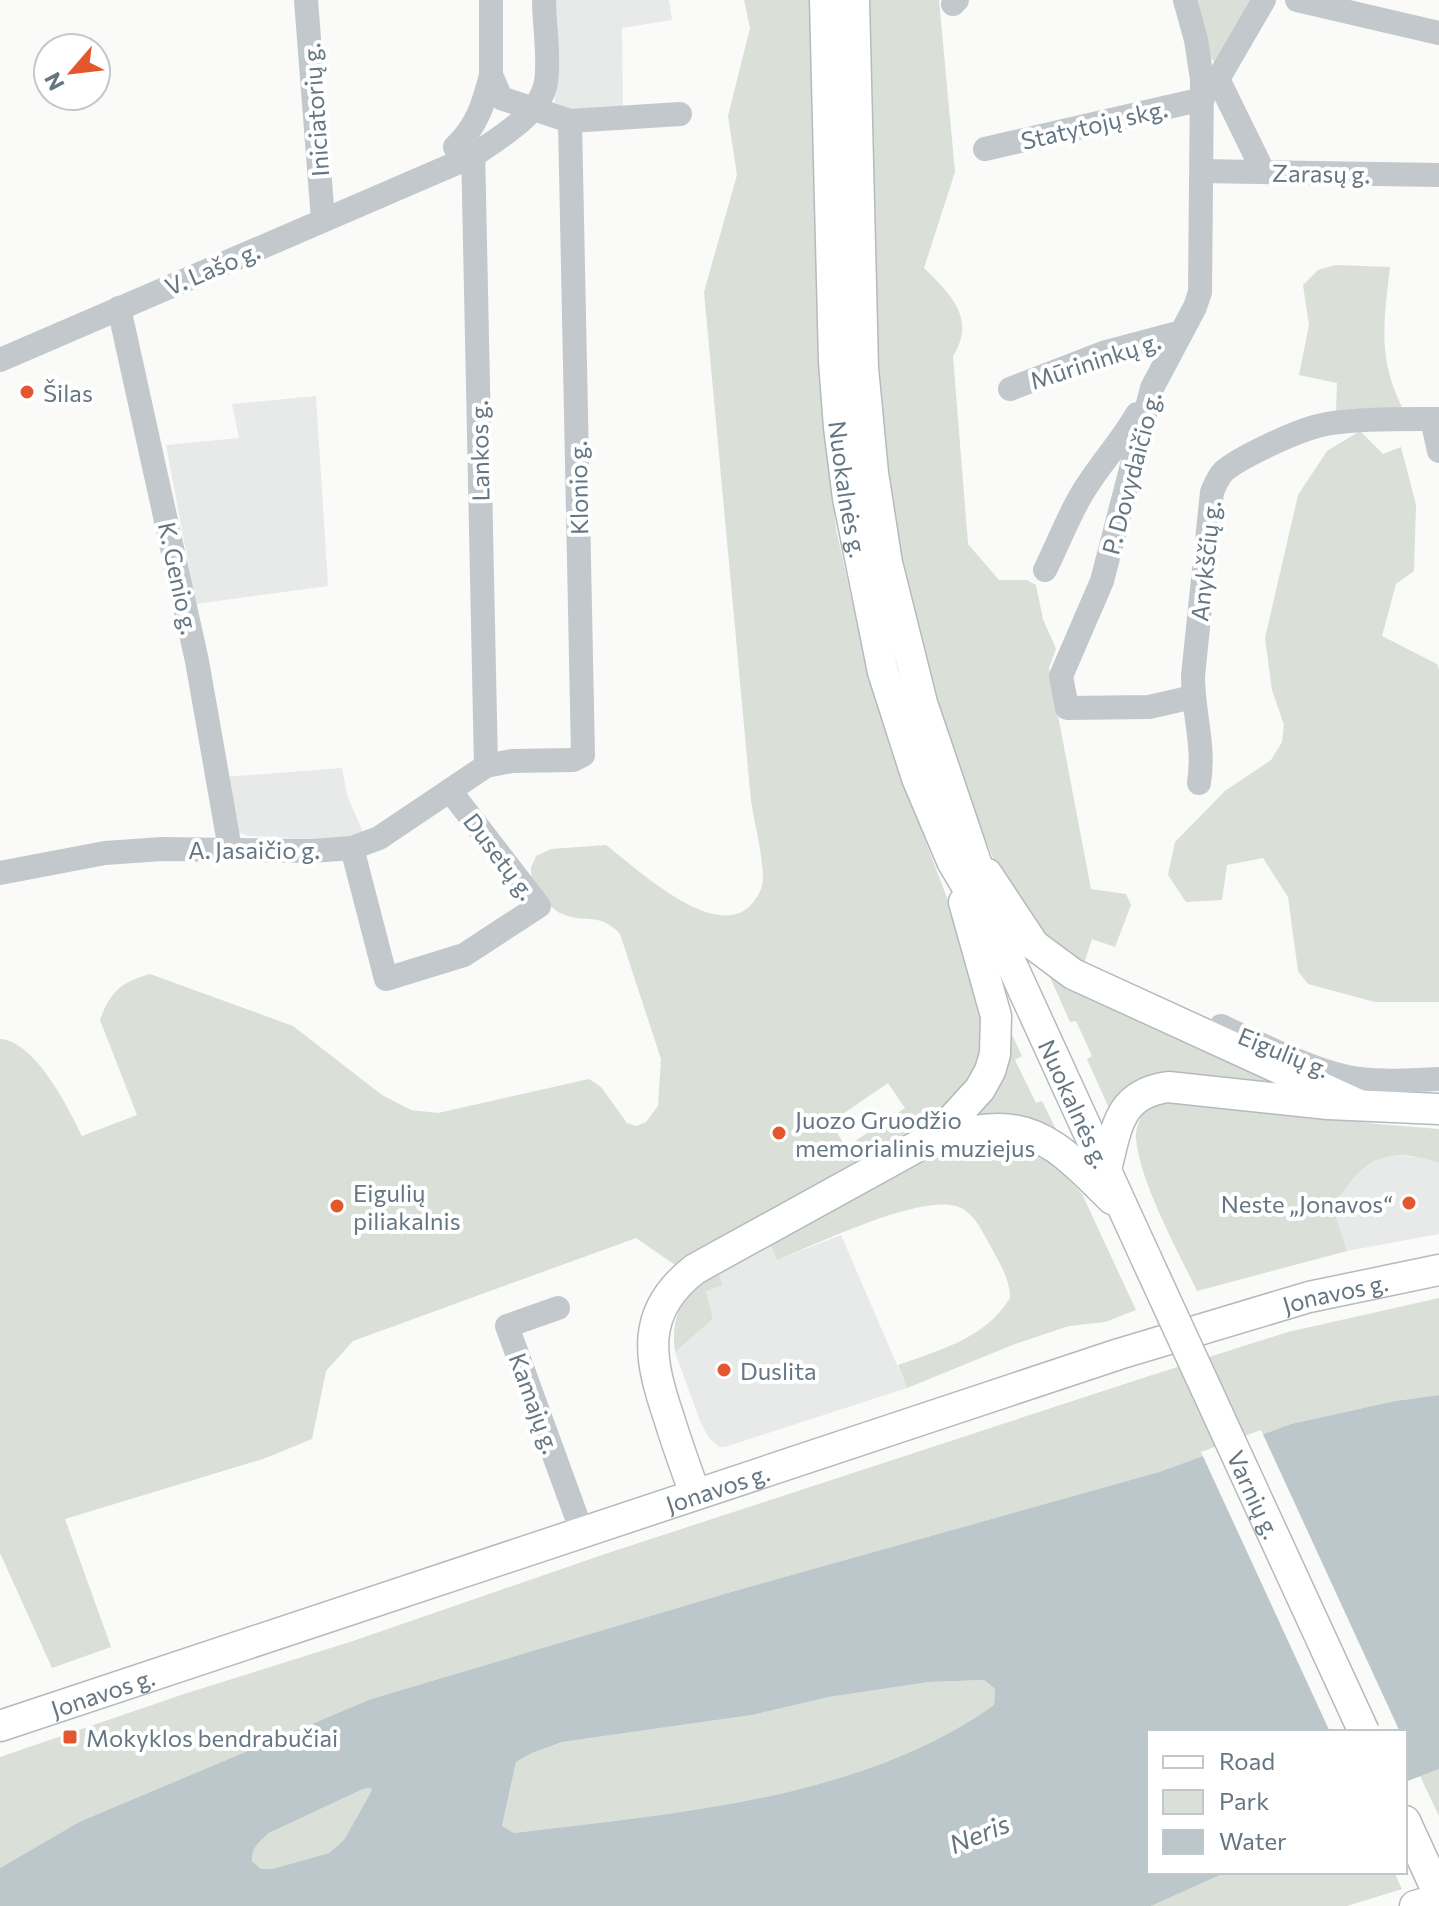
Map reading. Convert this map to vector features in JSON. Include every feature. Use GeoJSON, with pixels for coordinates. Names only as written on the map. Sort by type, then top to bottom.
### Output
{"type":"FeatureCollection","features":[{"type":"Feature","properties":{"kind":"main road","name":"Nuokalnės g."},"geometry":{"type":"LineString","coordinates":[[825,0],[834,361],[848,498],[883,672],[917,778],[963,857],[1146,1258]]}},
{"type":"Feature","properties":{"kind":"main road","name":"Nuokalnės g."},"geometry":{"type":"LineString","coordinates":[[854,0],[863,368],[873,473],[887,563],[963,857]]}},
{"type":"Feature","properties":{"kind":"main road"},"geometry":{"type":"LineString","coordinates":[[963,857],[1034,945],[1073,974],[1135,996],[1357,1104]]}},
{"type":"Feature","properties":{"kind":"main road"},"geometry":{"type":"LineString","coordinates":[[695,1494],[662,1397],[652,1356],[655,1326],[670,1292],[695,1269],[938,1135],[980,1089],[990,1071],[996,1046],[996,1016],[963,857]]}},
{"type":"Feature","properties":{"kind":"main road"},"geometry":{"type":"LineString","coordinates":[[1106,1169],[1125,1108],[1132,1100],[1153,1089],[1168,1087],[1328,1104],[1439,1109]]}},
{"type":"Feature","properties":{"kind":"main road"},"geometry":{"type":"LineString","coordinates":[[938,1135],[1002,1129],[1036,1137],[1065,1154],[1126,1213]]}},
{"type":"Feature","properties":{"kind":"main road","name":"Varnių g."},"geometry":{"type":"LineString","coordinates":[[1146,1258],[1363,1730]]}},
{"type":"Feature","properties":{"kind":"main road","name":"Jonavos g."},"geometry":{"type":"LineString","coordinates":[[0,1726],[963,1404],[1252,1312],[1359,1285],[1439,1270]]}},
{"type":"Feature","properties":{"kind":"main road"},"geometry":{"type":"LineString","coordinates":[[1407,1825],[1439,1897],[1415,1906]]}},
{"type":"Feature","properties":{"kind":"street","name":"Iniciatorių g."},"geometry":{"type":"LineString","coordinates":[[306,0],[323,220]]}},
{"type":"Feature","properties":{"kind":"street","name":"V. Lašo g."},"geometry":{"type":"LineString","coordinates":[[469,147],[491,75],[491,0]]}},
{"type":"Feature","properties":{"kind":"street"},"geometry":{"type":"LineString","coordinates":[[532,110],[546,83],[544,0]]}},
{"type":"Feature","properties":{"kind":"street","name":"P. Dovydaičio g."},"geometry":{"type":"LineString","coordinates":[[1185,0],[1208,86],[1202,171],[1200,292],[1152,388],[1102,581],[1061,676],[1067,708],[1149,707],[1193,697]]}},
{"type":"Feature","properties":{"kind":"street"},"geometry":{"type":"LineString","coordinates":[[1263,171],[1208,86],[1264,0]]}},
{"type":"Feature","properties":{"kind":"street"},"geometry":{"type":"LineString","coordinates":[[1297,0],[1439,33]]}},
{"type":"Feature","properties":{"kind":"street"},"geometry":{"type":"LineString","coordinates":[[491,75],[501,98],[570,121],[680,114]]}},
{"type":"Feature","properties":{"kind":"street","name":"Statytojų skg."},"geometry":{"type":"LineString","coordinates":[[985,149],[1208,86]]}},
{"type":"Feature","properties":{"kind":"street","name":"V. Lašo g."},"geometry":{"type":"LineString","coordinates":[[0,360],[424,176],[532,110]]}},
{"type":"Feature","properties":{"kind":"street","name":"Klonio g."},"geometry":{"type":"LineString","coordinates":[[486,766],[512,761],[573,760],[583,755],[570,121]]}},
{"type":"Feature","properties":{"kind":"street","name":"Lankos g."},"geometry":{"type":"LineString","coordinates":[[469,147],[486,766]]}},
{"type":"Feature","properties":{"kind":"street","name":"Zarasų g."},"geometry":{"type":"LineString","coordinates":[[1202,171],[1439,175]]}},
{"type":"Feature","properties":{"kind":"street","name":"K. Genio g."},"geometry":{"type":"LineString","coordinates":[[119,308],[197,661],[230,849]]}},
{"type":"Feature","properties":{"kind":"street","name":"Mūrininkų g."},"geometry":{"type":"LineString","coordinates":[[1010,389],[1106,352],[1181,332]]}},
{"type":"Feature","properties":{"kind":"street"},"geometry":{"type":"LineString","coordinates":[[1045,570],[1081,496],[1105,459],[1119,445],[1152,388]]}},
{"type":"Feature","properties":{"kind":"street"},"geometry":{"type":"LineString","coordinates":[[1436,419],[1439,451]]}},
{"type":"Feature","properties":{"kind":"street","name":"Anykščių g."},"geometry":{"type":"LineString","coordinates":[[1199,783],[1203,759],[1193,697],[1212,492],[1218,478],[1225,470],[1249,456],[1314,426],[1436,419]]}},
{"type":"Feature","properties":{"kind":"street","name":"A. Jasaičio g."},"geometry":{"type":"LineString","coordinates":[[0,873],[105,853],[162,849],[312,851],[352,848],[379,838],[486,766]]}},
{"type":"Feature","properties":{"kind":"street","name":"Dusetų g."},"geometry":{"type":"LineString","coordinates":[[352,848],[386,979],[464,955],[539,906],[451,792]]}},
{"type":"Feature","properties":{"kind":"street","name":"Eigulių g."},"geometry":{"type":"LineString","coordinates":[[1077,959],[1135,996],[1321,1069],[1348,1077],[1388,1081],[1439,1079]]}},
{"type":"Feature","properties":{"kind":"street","name":"Kamajų g."},"geometry":{"type":"LineString","coordinates":[[558,1308],[507,1326],[582,1532]]}},
{"type":"Feature","properties":{"kind":"shaded area"},"geometry":{"type":"Polygon","coordinates":[[[553,0],[669,0],[672,20],[622,28],[623,110],[555,110],[553,0]]]}},
{"type":"Feature","properties":{"kind":"shaded area"},"geometry":{"type":"Polygon","coordinates":[[[316,396],[328,586],[196,604],[166,445],[239,438],[232,404],[316,396]]]}},
{"type":"Feature","properties":{"kind":"shaded area"},"geometry":{"type":"Polygon","coordinates":[[[342,768],[347,795],[363,832],[316,839],[248,836],[238,832],[225,777],[342,768]]]}},
{"type":"Feature","properties":{"kind":"shaded area"},"geometry":{"type":"Polygon","coordinates":[[[1387,1155],[1419,1157],[1439,1163],[1439,1234],[1347,1251],[1333,1208],[1362,1168],[1387,1155]]]}},
{"type":"Feature","properties":{"kind":"shaded area"},"geometry":{"type":"Polygon","coordinates":[[[841,1235],[907,1388],[719,1447],[709,1438],[700,1421],[675,1352],[713,1319],[706,1290],[718,1271],[770,1244],[777,1260],[841,1235]]]}},
{"type":"Feature","properties":{"kind":"green space"},"geometry":{"type":"Polygon","coordinates":[[[744,0],[811,0],[818,361],[836,529],[870,681],[893,756],[968,953],[991,1043],[955,1109],[678,1267],[636,1238],[353,1341],[326,1371],[312,1439],[263,1459],[65,1519],[111,1647],[52,1668],[0,1553],[0,1039],[26,1051],[38,1063],[59,1093],[82,1136],[137,1115],[100,1020],[108,1002],[118,990],[150,974],[293,1026],[382,1095],[411,1110],[438,1113],[589,1079],[601,1087],[627,1123],[637,1126],[646,1122],[658,1106],[661,1059],[620,934],[598,920],[570,917],[551,906],[533,881],[531,868],[536,856],[551,849],[606,845],[674,897],[715,914],[733,915],[749,907],[760,892],[763,870],[751,801],[704,292],[737,175],[728,116],[750,28],[744,0]],[[888,1083],[834,1120],[846,1147],[905,1108],[888,1083]]]}},
{"type":"Feature","properties":{"kind":"green space"},"geometry":{"type":"Polygon","coordinates":[[[870,0],[939,0],[955,172],[924,268],[951,297],[961,318],[960,342],[953,356],[968,544],[999,580],[1027,580],[1036,585],[1043,619],[1056,649],[1049,668],[1091,889],[1126,894],[1131,905],[1115,947],[1092,939],[1081,973],[1061,959],[1041,936],[1010,894],[997,867],[945,729],[922,651],[904,573],[891,495],[879,372],[870,0]]]}},
{"type":"Feature","properties":{"kind":"green space"},"geometry":{"type":"Polygon","coordinates":[[[1190,0],[1258,0],[1217,63],[1209,57],[1190,0]]]}},
{"type":"Feature","properties":{"kind":"green space"},"geometry":{"type":"Polygon","coordinates":[[[1335,265],[1390,267],[1384,339],[1389,373],[1403,409],[1336,412],[1337,383],[1299,375],[1309,325],[1303,285],[1318,270],[1335,265]]]}},
{"type":"Feature","properties":{"kind":"green space"},"geometry":{"type":"Polygon","coordinates":[[[1360,431],[1383,454],[1401,447],[1416,505],[1414,571],[1396,584],[1382,636],[1437,664],[1439,670],[1439,1002],[1375,1002],[1308,984],[1298,971],[1288,897],[1263,858],[1227,865],[1222,900],[1186,902],[1168,875],[1175,842],[1225,791],[1271,760],[1282,742],[1284,725],[1272,690],[1265,638],[1298,495],[1327,451],[1360,431]]]}},
{"type":"Feature","properties":{"kind":"green space"},"geometry":{"type":"Polygon","coordinates":[[[1049,975],[1302,1094],[1202,1083],[1112,1115],[1087,1059],[1092,1056],[1076,1021],[1070,1022],[1049,975]]]}},
{"type":"Feature","properties":{"kind":"green space"},"geometry":{"type":"Polygon","coordinates":[[[1007,1024],[1022,1056],[1015,1060],[1036,1103],[1042,1101],[1060,1137],[956,1126],[1007,1024]]]}},
{"type":"Feature","properties":{"kind":"green space"},"geometry":{"type":"Polygon","coordinates":[[[1166,1098],[1439,1129],[1439,1163],[1403,1155],[1376,1160],[1364,1168],[1333,1208],[1347,1251],[1197,1291],[1144,1175],[1136,1138],[1143,1109],[1166,1098]]]}},
{"type":"Feature","properties":{"kind":"green space"},"geometry":{"type":"Polygon","coordinates":[[[1008,1141],[1050,1158],[1082,1194],[1136,1310],[1105,1322],[1069,1326],[1015,1344],[907,1388],[898,1365],[946,1348],[975,1333],[1000,1312],[1010,1298],[1004,1272],[973,1217],[956,1206],[917,1208],[867,1223],[777,1260],[770,1244],[931,1154],[952,1146],[1008,1141]]]}},
{"type":"Feature","properties":{"kind":"green space"},"geometry":{"type":"Polygon","coordinates":[[[718,1271],[722,1285],[706,1291],[713,1319],[675,1352],[675,1325],[682,1304],[718,1271]]]}},
{"type":"Feature","properties":{"kind":"green space"},"geometry":{"type":"Polygon","coordinates":[[[1439,1298],[1439,1395],[1395,1401],[1291,1424],[1159,1472],[731,1592],[371,1699],[79,1822],[0,1868],[0,1757],[1146,1377],[1288,1332],[1439,1298]]]}},
{"type":"Feature","properties":{"kind":"green space"},"geometry":{"type":"Polygon","coordinates":[[[984,1680],[995,1689],[994,1705],[941,1737],[884,1763],[825,1782],[763,1798],[637,1818],[514,1833],[502,1826],[516,1762],[562,1742],[752,1715],[829,1697],[929,1682],[984,1680]]]}},
{"type":"Feature","properties":{"kind":"green space"},"geometry":{"type":"Polygon","coordinates":[[[1439,1769],[1439,1816],[1420,1776],[1439,1769]]]}},
{"type":"Feature","properties":{"kind":"green space"},"geometry":{"type":"Polygon","coordinates":[[[371,1788],[344,1840],[329,1853],[272,1869],[261,1869],[252,1861],[259,1842],[269,1833],[371,1788]]]}},
{"type":"Feature","properties":{"kind":"green space"},"geometry":{"type":"Polygon","coordinates":[[[1223,1874],[1395,1874],[1402,1889],[1347,1906],[1151,1906],[1223,1874]]]}},
{"type":"Feature","properties":{"kind":"water","name":"Neris"},"geometry":{"type":"Polygon","coordinates":[[[1439,1395],[1439,1769],[1407,1781],[1407,1730],[1147,1730],[1147,1874],[1223,1874],[1151,1906],[0,1906],[0,1868],[79,1822],[371,1699],[731,1592],[1159,1472],[1291,1424],[1395,1401],[1439,1395]],[[984,1680],[929,1682],[829,1697],[752,1715],[562,1742],[516,1762],[502,1826],[514,1833],[637,1818],[763,1798],[825,1782],[884,1763],[941,1737],[994,1705],[995,1689],[984,1680]],[[363,1789],[269,1833],[259,1842],[252,1861],[261,1869],[272,1869],[329,1853],[344,1840],[372,1790],[363,1789]]]}},
{"type":"Feature","properties":{"kind":"pier"},"geometry":{"type":"Polygon","coordinates":[[[1261,1430],[1399,1730],[1329,1730],[1201,1452],[1261,1430]]]}},
{"type":"Feature","properties":{"kind":"place","name":"Šilas"},"geometry":{"type":"Point","coordinates":[27,392]}},
{"type":"Feature","properties":{"kind":"place","name":"Juozo Gruodžio memorialinis muziejus"},"geometry":{"type":"Point","coordinates":[779,1133]}},
{"type":"Feature","properties":{"kind":"place","name":"Neste „Jonavos“"},"geometry":{"type":"Point","coordinates":[1409,1203]}},
{"type":"Feature","properties":{"kind":"place","name":"Eigulių piliakalnis"},"geometry":{"type":"Point","coordinates":[337,1206]}},
{"type":"Feature","properties":{"kind":"place","name":"Duslita"},"geometry":{"type":"Point","coordinates":[724,1370]}},
{"type":"Feature","properties":{"kind":"place","name":"Mokyklos bendrabučiai"},"geometry":{"type":"Point","coordinates":[70,1737]}}]}
